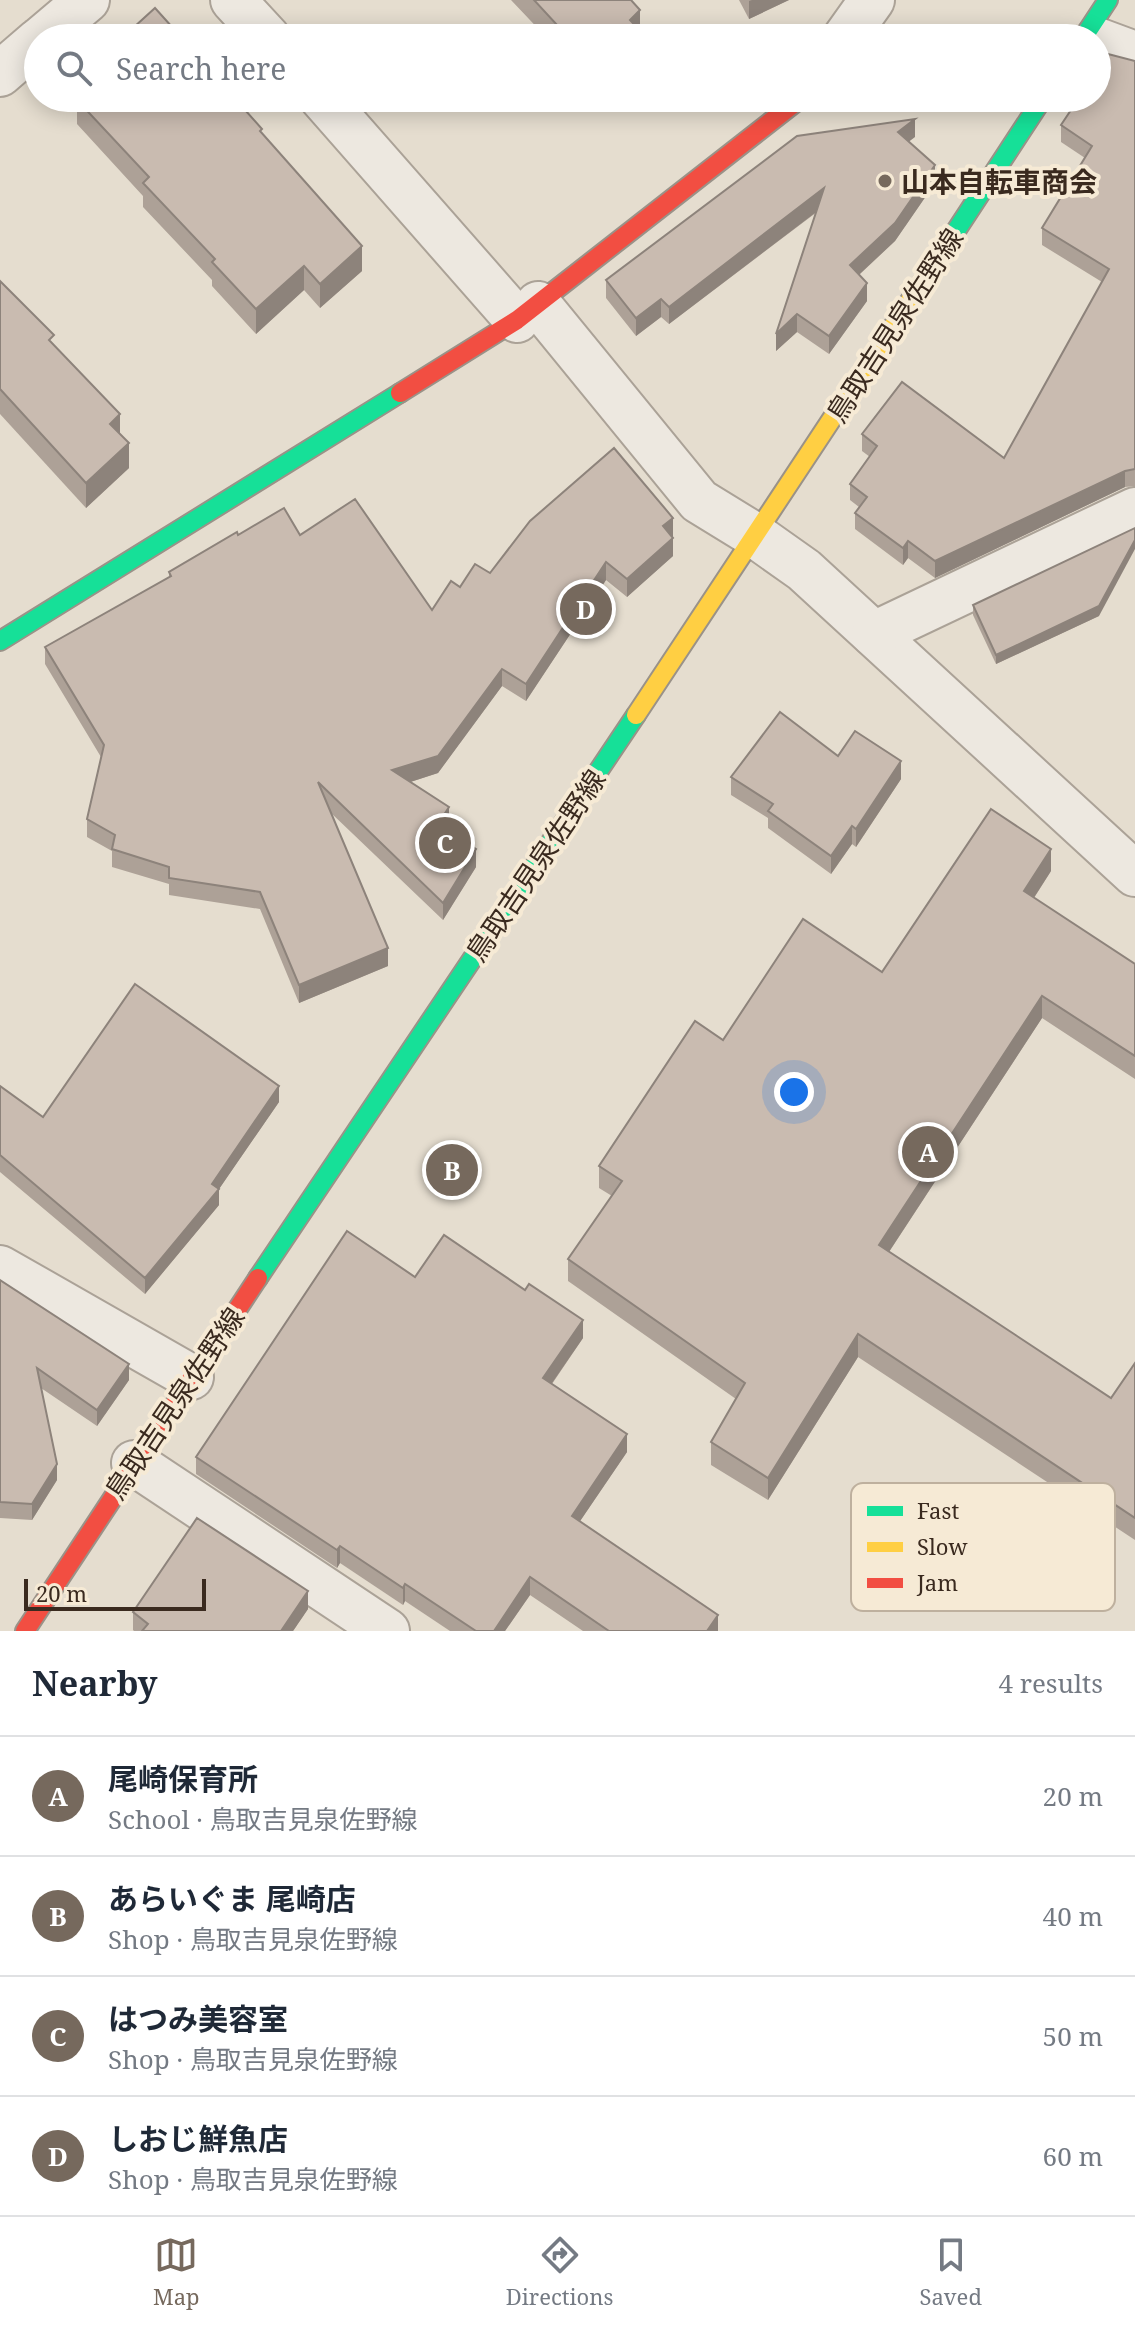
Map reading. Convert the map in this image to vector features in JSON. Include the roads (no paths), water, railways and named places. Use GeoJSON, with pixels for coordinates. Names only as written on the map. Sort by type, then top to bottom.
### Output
{"type":"FeatureCollection","features":[{"type":"Feature","properties":{"kind":"main road"},"geometry":{"type":"LineString","coordinates":[[1096,24],[1108,0]]}},
{"type":"Feature","properties":{"kind":"main road"},"geometry":{"type":"LineString","coordinates":[[0,641],[528,312],[783,112]]}},
{"type":"Feature","properties":{"kind":"main road","name":"鳥取吉見泉佐野線"},"geometry":{"type":"LineString","coordinates":[[25,1631],[191,1377],[756,536],[1034,112]]}},
{"type":"Feature","properties":{"kind":"street"},"geometry":{"type":"LineString","coordinates":[[59,24],[87,0]]}},
{"type":"Feature","properties":{"kind":"street"},"geometry":{"type":"LineString","coordinates":[[233,0],[255,24]]}},
{"type":"Feature","properties":{"kind":"street"},"geometry":{"type":"LineString","coordinates":[[855,24],[872,0]]}},
{"type":"Feature","properties":{"kind":"street"},"geometry":{"type":"LineString","coordinates":[[1111,46],[1135,54]]}},
{"type":"Feature","properties":{"kind":"street"},"geometry":{"type":"LineString","coordinates":[[0,74],[24,54]]}},
{"type":"Feature","properties":{"kind":"street"},"geometry":{"type":"LineString","coordinates":[[335,112],[528,312],[699,501],[804,570],[1135,874]]}},
{"type":"Feature","properties":{"kind":"street"},"geometry":{"type":"LineString","coordinates":[[874,634],[1135,510]]}},
{"type":"Feature","properties":{"kind":"street"},"geometry":{"type":"LineString","coordinates":[[0,1268],[191,1377]]}},
{"type":"Feature","properties":{"kind":"street"},"geometry":{"type":"LineString","coordinates":[[134,1463],[387,1631]]}},
{"type":"Feature","properties":{"kind":"place","name":"山本自転車商会"},"geometry":{"type":"Point","coordinates":[885,181]}},
{"type":"Feature","properties":{"kind":"place","name":"しおじ鮮魚店"},"geometry":{"type":"Point","coordinates":[586,609]}},
{"type":"Feature","properties":{"kind":"place","name":"はつみ美容室"},"geometry":{"type":"Point","coordinates":[445,843]}},
{"type":"Feature","properties":{"kind":"place","name":"尾崎保育所"},"geometry":{"type":"Point","coordinates":[928,1152]}},
{"type":"Feature","properties":{"kind":"place","name":"あらいぐま 尾崎店"},"geometry":{"type":"Point","coordinates":[452,1170]}}]}
